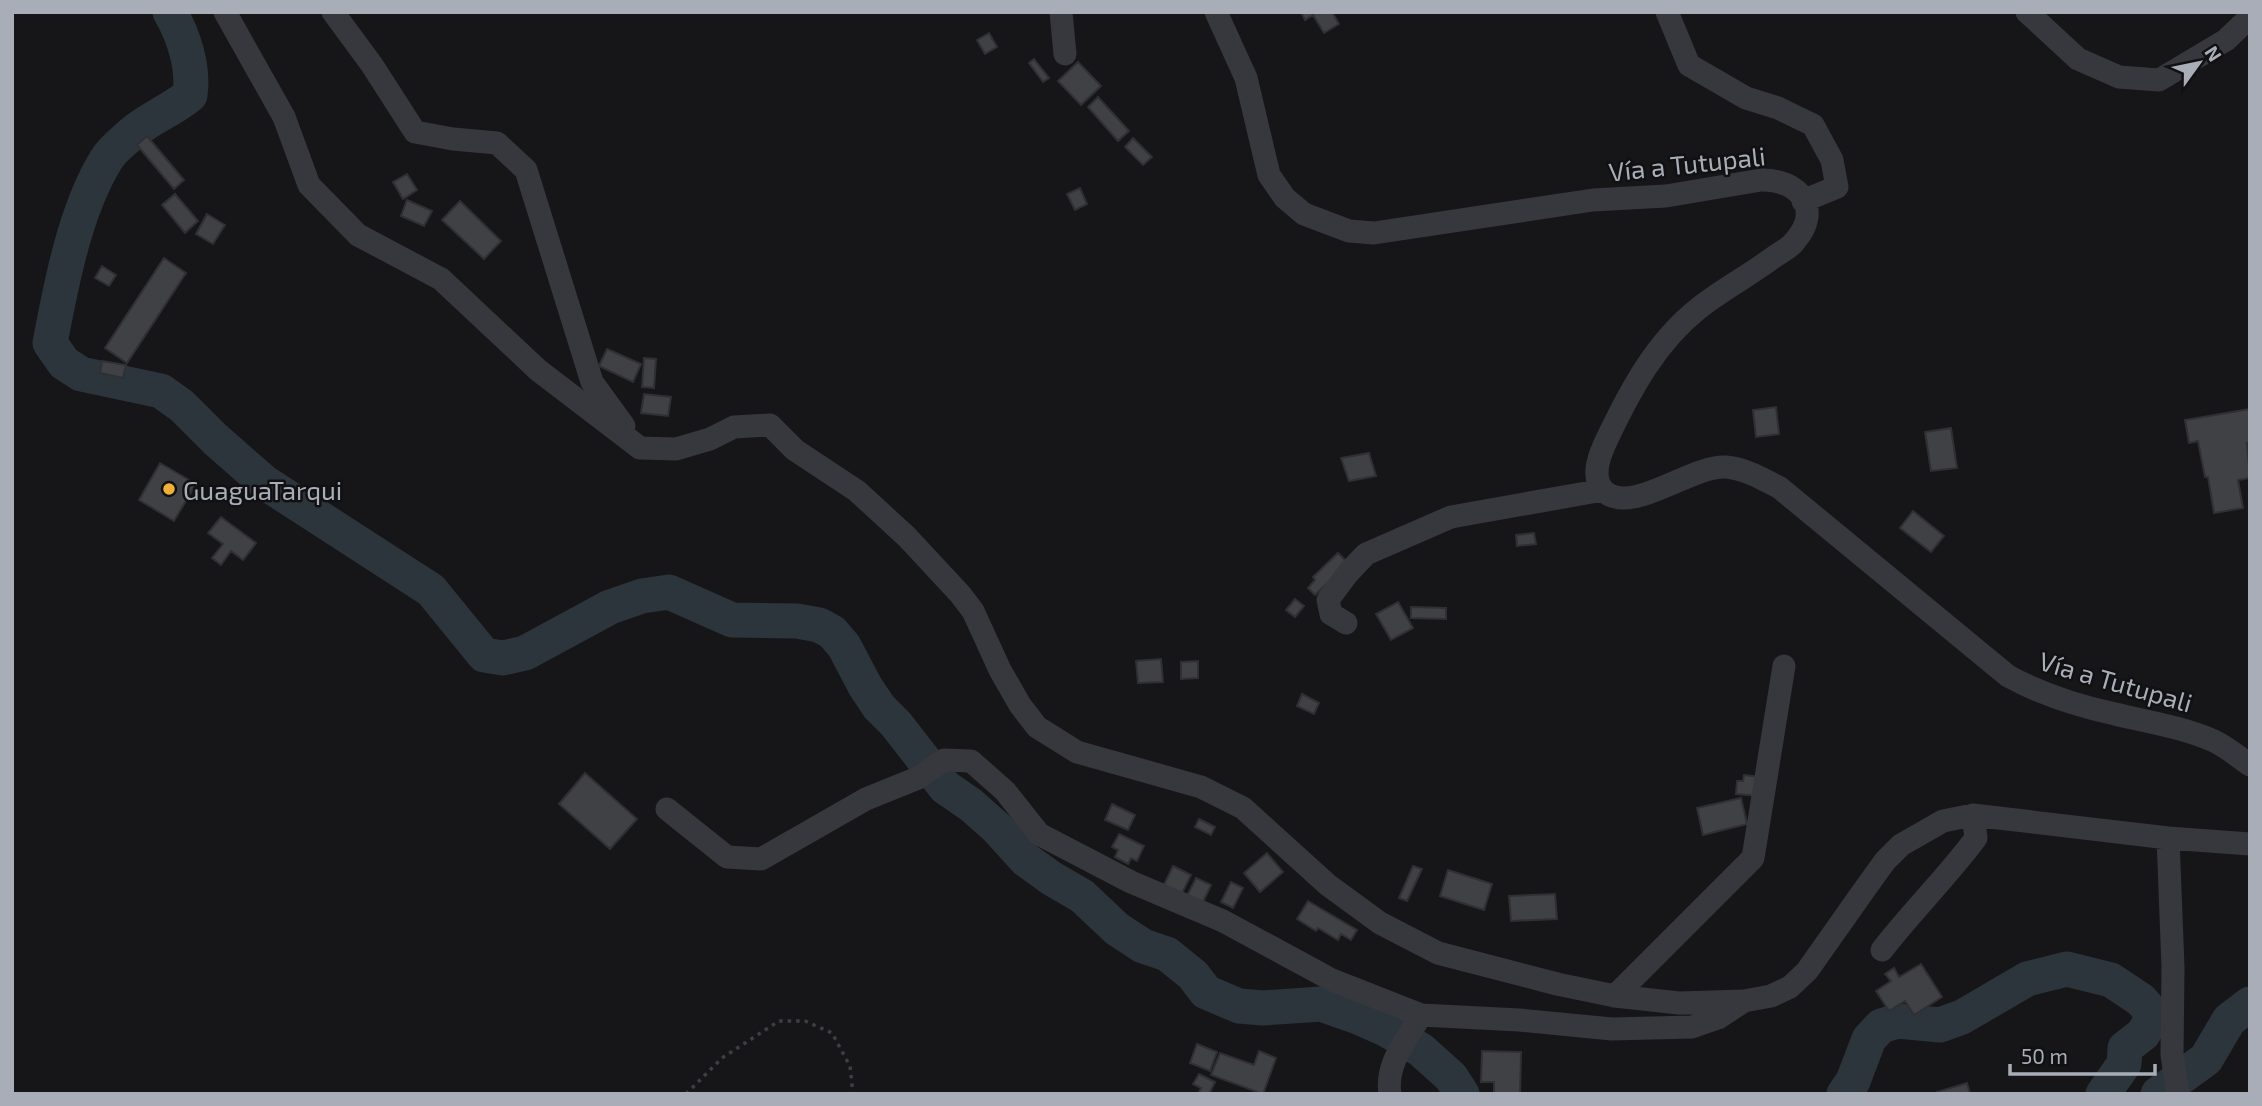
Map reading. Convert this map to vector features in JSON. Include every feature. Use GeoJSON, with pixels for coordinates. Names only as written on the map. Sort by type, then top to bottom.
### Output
{"type":"FeatureCollection","features":[{"type":"Feature","properties":{"kind":"street"},"geometry":{"type":"LineString","coordinates":[[225,12],[284,117],[309,186],[358,235],[441,279],[538,370],[640,448],[676,449],[710,439],[734,427],[770,425],[795,450],[857,491],[907,537],[960,594],[973,611],[999,670],[1037,727],[1077,752],[1201,787],[1243,808],[1328,885],[1380,923],[1438,953],[1615,996],[1679,1003],[1744,1000],[1771,996],[1790,987],[1807,971],[1870,882],[1901,845],[1944,821],[1973,815],[2168,838],[2250,844]]}},
{"type":"Feature","properties":{"kind":"street"},"geometry":{"type":"LineString","coordinates":[[333,12],[372,65],[415,132],[497,143],[526,170],[592,382],[640,448]]}},
{"type":"Feature","properties":{"kind":"street"},"geometry":{"type":"LineString","coordinates":[[1061,12],[1065,54]]}},
{"type":"Feature","properties":{"kind":"street","name":"Vía a Tutupali"},"geometry":{"type":"LineString","coordinates":[[1216,12],[1246,78],[1269,175],[1285,198],[1304,214],[1349,232],[1374,233],[1594,200],[1667,196],[1761,180],[1789,184],[1803,201]]}},
{"type":"Feature","properties":{"kind":"street"},"geometry":{"type":"LineString","coordinates":[[1346,623],[1331,614],[1328,600],[1366,554],[1451,517],[1603,490],[1598,481],[1599,456],[1631,390],[1649,360],[1699,308],[1793,244],[1806,227],[1808,219],[1808,211],[1803,201],[1837,187],[1832,160],[1813,125],[1778,108],[1746,98],[1689,65],[1667,12]]}},
{"type":"Feature","properties":{"kind":"street"},"geometry":{"type":"LineString","coordinates":[[2027,12],[2078,59],[2119,77],[2159,80],[2226,40],[2250,17]]}},
{"type":"Feature","properties":{"kind":"street","name":"Vía a Tutupali"},"geometry":{"type":"LineString","coordinates":[[1603,490],[1619,499],[1633,499],[1710,468],[1726,467],[1752,473],[1780,488],[2008,676],[2036,691],[2058,698],[2113,714],[2186,730],[2217,742],[2250,765]]}},
{"type":"Feature","properties":{"kind":"street"},"geometry":{"type":"LineString","coordinates":[[1615,996],[1753,858],[1784,666]]}},
{"type":"Feature","properties":{"kind":"street"},"geometry":{"type":"LineString","coordinates":[[667,809],[727,857],[761,859],[866,799],[928,771],[943,760],[971,761],[1005,791],[1039,834],[1131,882],[1223,921],[1417,1022],[1519,1020],[1612,1029],[1692,1027],[1718,1018],[1744,1000]]}},
{"type":"Feature","properties":{"kind":"street"},"geometry":{"type":"LineString","coordinates":[[1882,950],[1903,923],[1952,871],[1976,838],[1973,815]]}},
{"type":"Feature","properties":{"kind":"street"},"geometry":{"type":"LineString","coordinates":[[2168,838],[2174,967],[2172,1055],[2178,1094]]}},
{"type":"Feature","properties":{"kind":"street"},"geometry":{"type":"LineString","coordinates":[[1390,1094],[1394,1059],[1417,1022]]}},
{"type":"Feature","properties":{"kind":"path"},"geometry":{"type":"LineString","coordinates":[[686,1094],[722,1058],[779,1021],[805,1021],[832,1033],[850,1066],[853,1094]]}},
{"type":"Feature","properties":{"kind":"building"},"geometry":{"type":"Polygon","coordinates":[[[1301,12],[1332,12],[1339,24],[1324,33],[1313,15],[1305,20],[1301,12]]]}},
{"type":"Feature","properties":{"kind":"building"},"geometry":{"type":"Polygon","coordinates":[[[989,33],[997,47],[985,54],[977,40],[989,33]]]}},
{"type":"Feature","properties":{"kind":"building"},"geometry":{"type":"Polygon","coordinates":[[[1034,59],[1049,78],[1043,82],[1029,63],[1034,59]]]}},
{"type":"Feature","properties":{"kind":"building"},"geometry":{"type":"Polygon","coordinates":[[[1078,62],[1101,86],[1081,105],[1058,81],[1078,62]]]}},
{"type":"Feature","properties":{"kind":"building"},"geometry":{"type":"Polygon","coordinates":[[[1098,97],[1129,131],[1118,141],[1088,107],[1098,97]]]}},
{"type":"Feature","properties":{"kind":"building"},"geometry":{"type":"Polygon","coordinates":[[[147,136],[184,180],[174,189],[137,145],[147,136]]]}},
{"type":"Feature","properties":{"kind":"building"},"geometry":{"type":"Polygon","coordinates":[[[1133,138],[1152,157],[1143,165],[1125,147],[1133,138]]]}},
{"type":"Feature","properties":{"kind":"building"},"geometry":{"type":"Polygon","coordinates":[[[407,174],[417,190],[403,199],[393,182],[407,174]]]}},
{"type":"Feature","properties":{"kind":"building"},"geometry":{"type":"Polygon","coordinates":[[[1080,188],[1087,204],[1075,210],[1067,194],[1080,188]]]}},
{"type":"Feature","properties":{"kind":"building"},"geometry":{"type":"Polygon","coordinates":[[[175,194],[198,221],[185,233],[162,205],[175,194]]]}},
{"type":"Feature","properties":{"kind":"building"},"geometry":{"type":"Polygon","coordinates":[[[407,200],[432,211],[424,226],[401,216],[407,200]]]}},
{"type":"Feature","properties":{"kind":"building"},"geometry":{"type":"Polygon","coordinates":[[[460,201],[501,241],[484,259],[442,220],[460,201]]]}},
{"type":"Feature","properties":{"kind":"building"},"geometry":{"type":"Polygon","coordinates":[[[207,214],[225,225],[213,244],[196,234],[207,214]]]}},
{"type":"Feature","properties":{"kind":"building"},"geometry":{"type":"Polygon","coordinates":[[[164,258],[186,273],[127,363],[105,348],[164,258]]]}},
{"type":"Feature","properties":{"kind":"building"},"geometry":{"type":"Polygon","coordinates":[[[102,266],[116,275],[109,286],[95,278],[102,266]]]}},
{"type":"Feature","properties":{"kind":"building"},"geometry":{"type":"Polygon","coordinates":[[[607,349],[641,364],[633,382],[599,366],[607,349]]]}},
{"type":"Feature","properties":{"kind":"building"},"geometry":{"type":"Polygon","coordinates":[[[644,358],[656,359],[654,388],[642,387],[644,358]]]}},
{"type":"Feature","properties":{"kind":"building"},"geometry":{"type":"Polygon","coordinates":[[[102,361],[126,365],[123,378],[100,373],[102,361]]]}},
{"type":"Feature","properties":{"kind":"building"},"geometry":{"type":"Polygon","coordinates":[[[644,394],[671,397],[668,416],[641,413],[644,394]]]}},
{"type":"Feature","properties":{"kind":"building"},"geometry":{"type":"Polygon","coordinates":[[[1776,407],[1779,434],[1756,437],[1753,410],[1776,407]]]}},
{"type":"Feature","properties":{"kind":"building"},"geometry":{"type":"Polygon","coordinates":[[[2250,409],[2250,443],[2247,443],[2250,478],[2238,480],[2243,508],[2214,513],[2198,441],[2189,443],[2185,420],[2250,409]]]}},
{"type":"Feature","properties":{"kind":"building"},"geometry":{"type":"Polygon","coordinates":[[[1951,428],[1957,468],[1931,471],[1925,432],[1951,428]]]}},
{"type":"Feature","properties":{"kind":"building"},"geometry":{"type":"Polygon","coordinates":[[[1369,453],[1376,476],[1349,481],[1341,458],[1369,453]]]}},
{"type":"Feature","properties":{"kind":"building","name":"GuaguaTarqui"},"geometry":{"type":"Polygon","coordinates":[[[160,463],[196,484],[174,521],[139,500],[160,463]]]}},
{"type":"Feature","properties":{"kind":"building"},"geometry":{"type":"Polygon","coordinates":[[[1913,511],[1944,536],[1931,552],[1900,528],[1913,511]]]}},
{"type":"Feature","properties":{"kind":"building"},"geometry":{"type":"Polygon","coordinates":[[[221,517],[256,543],[243,560],[231,551],[221,565],[212,558],[223,544],[208,533],[221,517]]]}},
{"type":"Feature","properties":{"kind":"building"},"geometry":{"type":"Polygon","coordinates":[[[1534,533],[1536,544],[1517,546],[1516,535],[1534,533]]]}},
{"type":"Feature","properties":{"kind":"building"},"geometry":{"type":"Polygon","coordinates":[[[1338,553],[1348,563],[1315,595],[1308,588],[1315,580],[1313,577],[1338,553]]]}},
{"type":"Feature","properties":{"kind":"building"},"geometry":{"type":"Polygon","coordinates":[[[1295,599],[1304,606],[1295,617],[1286,610],[1295,599]]]}},
{"type":"Feature","properties":{"kind":"building"},"geometry":{"type":"Polygon","coordinates":[[[1398,602],[1413,628],[1391,640],[1376,614],[1398,602]]]}},
{"type":"Feature","properties":{"kind":"building"},"geometry":{"type":"Polygon","coordinates":[[[1411,607],[1446,608],[1446,619],[1411,618],[1411,607]]]}},
{"type":"Feature","properties":{"kind":"building"},"geometry":{"type":"Polygon","coordinates":[[[1161,659],[1163,682],[1138,683],[1136,661],[1161,659]]]}},
{"type":"Feature","properties":{"kind":"building"},"geometry":{"type":"Polygon","coordinates":[[[1198,661],[1198,678],[1181,679],[1181,662],[1198,661]]]}},
{"type":"Feature","properties":{"kind":"building"},"geometry":{"type":"Polygon","coordinates":[[[1302,694],[1319,703],[1314,714],[1297,706],[1302,694]]]}},
{"type":"Feature","properties":{"kind":"building"},"geometry":{"type":"Polygon","coordinates":[[[585,773],[637,819],[610,849],[559,804],[585,773]]]}},
{"type":"Feature","properties":{"kind":"building"},"geometry":{"type":"Polygon","coordinates":[[[1744,775],[1760,777],[1759,796],[1736,794],[1737,781],[1743,781],[1744,775]]]}},
{"type":"Feature","properties":{"kind":"building"},"geometry":{"type":"Polygon","coordinates":[[[1741,798],[1747,824],[1703,835],[1697,808],[1741,798]]]}},
{"type":"Feature","properties":{"kind":"building"},"geometry":{"type":"Polygon","coordinates":[[[1112,804],[1135,815],[1128,830],[1105,820],[1112,804]]]}},
{"type":"Feature","properties":{"kind":"building"},"geometry":{"type":"Polygon","coordinates":[[[1199,819],[1215,827],[1211,835],[1195,827],[1199,819]]]}},
{"type":"Feature","properties":{"kind":"building"},"geometry":{"type":"Polygon","coordinates":[[[1119,834],[1144,846],[1137,861],[1131,858],[1128,864],[1115,857],[1118,850],[1112,847],[1119,834]]]}},
{"type":"Feature","properties":{"kind":"building"},"geometry":{"type":"Polygon","coordinates":[[[1267,853],[1283,872],[1260,892],[1244,873],[1267,853]]]}},
{"type":"Feature","properties":{"kind":"building"},"geometry":{"type":"Polygon","coordinates":[[[1173,866],[1191,875],[1180,897],[1162,889],[1173,866]]]}},
{"type":"Feature","properties":{"kind":"building"},"geometry":{"type":"Polygon","coordinates":[[[1413,866],[1422,869],[1407,901],[1399,898],[1413,866]]]}},
{"type":"Feature","properties":{"kind":"building"},"geometry":{"type":"Polygon","coordinates":[[[1448,870],[1492,884],[1484,910],[1440,896],[1448,870]]]}},
{"type":"Feature","properties":{"kind":"building"},"geometry":{"type":"Polygon","coordinates":[[[1196,878],[1211,885],[1202,904],[1187,896],[1196,878]]]}},
{"type":"Feature","properties":{"kind":"building"},"geometry":{"type":"Polygon","coordinates":[[[1231,882],[1243,888],[1233,908],[1221,902],[1231,882]]]}},
{"type":"Feature","properties":{"kind":"building"},"geometry":{"type":"Polygon","coordinates":[[[1555,894],[1557,919],[1511,921],[1509,896],[1555,894]]]}},
{"type":"Feature","properties":{"kind":"building"},"geometry":{"type":"Polygon","coordinates":[[[1308,901],[1357,930],[1351,940],[1341,934],[1338,940],[1297,919],[1308,901]]]}},
{"type":"Feature","properties":{"kind":"building"},"geometry":{"type":"Polygon","coordinates":[[[1921,964],[1942,997],[1914,1015],[1905,1001],[1889,1011],[1876,991],[1891,981],[1885,974],[1894,968],[1899,977],[1921,964]]]}},
{"type":"Feature","properties":{"kind":"building"},"geometry":{"type":"Polygon","coordinates":[[[1197,1044],[1217,1052],[1210,1071],[1190,1063],[1197,1044]]]}},
{"type":"Feature","properties":{"kind":"building"},"geometry":{"type":"Polygon","coordinates":[[[1259,1051],[1276,1058],[1263,1094],[1211,1075],[1220,1053],[1254,1065],[1259,1051]]]}},
{"type":"Feature","properties":{"kind":"building"},"geometry":{"type":"Polygon","coordinates":[[[1482,1051],[1521,1052],[1520,1094],[1494,1093],[1494,1082],[1481,1082],[1482,1051]]]}},
{"type":"Feature","properties":{"kind":"building"},"geometry":{"type":"Polygon","coordinates":[[[1199,1074],[1215,1082],[1209,1094],[1198,1094],[1201,1088],[1193,1084],[1199,1074]]]}},
{"type":"Feature","properties":{"kind":"building"},"geometry":{"type":"Polygon","coordinates":[[[1967,1083],[1970,1094],[1937,1092],[1967,1083]]]}},
{"type":"Feature","properties":{"kind":"waterway"},"geometry":{"type":"LineString","coordinates":[[170,12],[187,52],[191,74],[190,95],[142,126],[119,145],[108,157],[95,180],[70,248],[50,343],[64,363],[81,374],[161,391],[182,406],[264,482],[431,590],[484,655],[503,658],[525,653],[610,607],[642,596],[669,592],[732,620],[797,621],[819,625],[832,632],[844,646],[879,707],[896,724],[945,787],[997,828],[1026,860],[1082,896],[1117,929],[1143,946],[1167,954],[1193,975],[1206,992],[1239,1006],[1263,1008],[1321,1004],[1385,1029],[1421,1050],[1451,1077],[1462,1094]]}},
{"type":"Feature","properties":{"kind":"waterway"},"geometry":{"type":"LineString","coordinates":[[1844,1094],[1853,1081],[1869,1039],[1881,1026],[1898,1021],[1940,1025],[1962,1017],[2027,979],[2067,969],[2111,980],[2141,1000],[2148,1008],[2151,1021],[2143,1034],[2125,1048],[2124,1064],[2103,1094]]}},
{"type":"Feature","properties":{"kind":"waterway"},"geometry":{"type":"LineString","coordinates":[[2158,1094],[2206,1059],[2229,1020],[2250,1004]]}},
{"type":"Feature","properties":{"kind":"place","name":"GuaguaTarqui"},"geometry":{"type":"Point","coordinates":[169,489]}}]}
